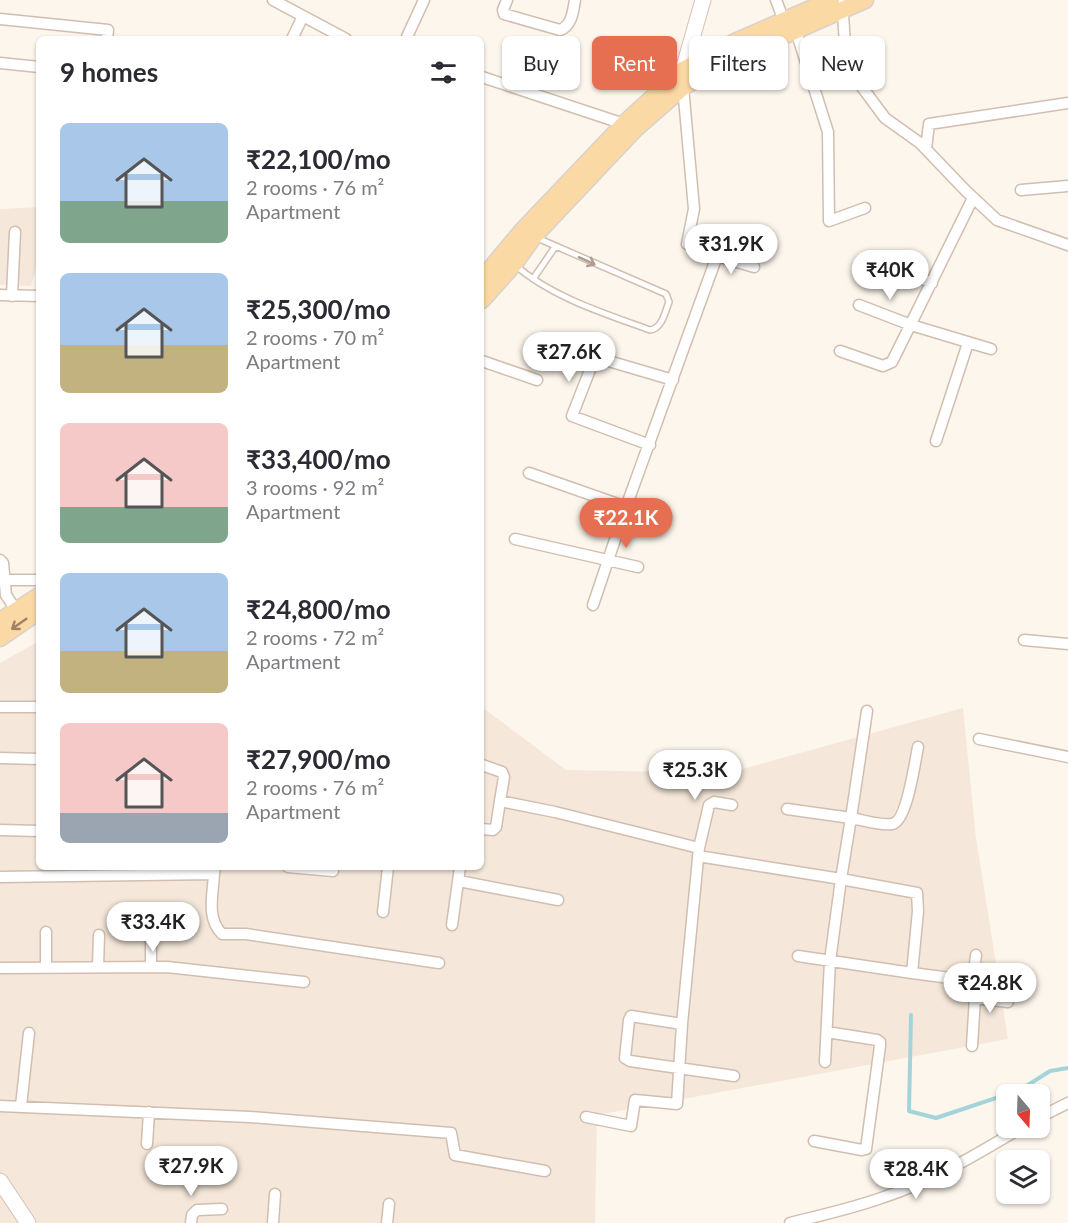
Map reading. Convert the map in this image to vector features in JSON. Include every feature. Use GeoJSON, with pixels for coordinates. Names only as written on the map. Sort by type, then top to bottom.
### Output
{"type":"FeatureCollection","features":[{"type":"Feature","properties":{"kind":"main road"},"geometry":{"type":"LineString","coordinates":[[484,277],[524,230],[624,124],[683,79],[742,54],[790,26],[839,3],[865,0]]}},
{"type":"Feature","properties":{"kind":"main road"},"geometry":{"type":"LineString","coordinates":[[484,298],[514,264],[534,236],[683,79]]}},
{"type":"Feature","properties":{"kind":"main road"},"geometry":{"type":"LineString","coordinates":[[0,621],[36,598]]}},
{"type":"Feature","properties":{"kind":"main road"},"geometry":{"type":"LineString","coordinates":[[0,638],[36,613]]}},
{"type":"Feature","properties":{"kind":"street"},"geometry":{"type":"LineString","coordinates":[[273,0],[340,36]]}},
{"type":"Feature","properties":{"kind":"street"},"geometry":{"type":"LineString","coordinates":[[407,36],[424,0]]}},
{"type":"Feature","properties":{"kind":"street"},"geometry":{"type":"LineString","coordinates":[[507,0],[503,10],[504,14],[560,30],[569,24],[575,0]]}},
{"type":"Feature","properties":{"kind":"street"},"geometry":{"type":"LineString","coordinates":[[703,0],[683,79],[694,209],[687,244],[754,267]]}},
{"type":"Feature","properties":{"kind":"street"},"geometry":{"type":"LineString","coordinates":[[776,0],[790,26],[828,132],[829,221],[866,208]]}},
{"type":"Feature","properties":{"kind":"street"},"geometry":{"type":"LineString","coordinates":[[839,3],[846,58],[859,83],[885,118],[920,142],[997,220],[1068,245]]}},
{"type":"Feature","properties":{"kind":"street"},"geometry":{"type":"LineString","coordinates":[[293,36],[303,16]]}},
{"type":"Feature","properties":{"kind":"street"},"geometry":{"type":"LineString","coordinates":[[0,19],[107,35]]}},
{"type":"Feature","properties":{"kind":"street"},"geometry":{"type":"LineString","coordinates":[[0,63],[36,67]]}},
{"type":"Feature","properties":{"kind":"street"},"geometry":{"type":"LineString","coordinates":[[484,78],[624,124]]}},
{"type":"Feature","properties":{"kind":"street"},"geometry":{"type":"LineString","coordinates":[[926,149],[929,124],[1068,103]]}},
{"type":"Feature","properties":{"kind":"street"},"geometry":{"type":"LineString","coordinates":[[1021,190],[1068,186]]}},
{"type":"Feature","properties":{"kind":"street"},"geometry":{"type":"LineString","coordinates":[[840,351],[883,366],[892,362],[973,198]]}},
{"type":"Feature","properties":{"kind":"street"},"geometry":{"type":"LineString","coordinates":[[15,232],[3,296],[36,296]]}},
{"type":"Feature","properties":{"kind":"street"},"geometry":{"type":"LineString","coordinates":[[593,605],[717,256]]}},
{"type":"Feature","properties":{"kind":"street"},"geometry":{"type":"LineString","coordinates":[[877,260],[932,283]]}},
{"type":"Feature","properties":{"kind":"street"},"geometry":{"type":"LineString","coordinates":[[859,305],[911,325],[991,349]]}},
{"type":"Feature","properties":{"kind":"street"},"geometry":{"type":"LineString","coordinates":[[936,441],[968,343]]}},
{"type":"Feature","properties":{"kind":"street"},"geometry":{"type":"LineString","coordinates":[[650,445],[572,416],[595,357],[673,380]]}},
{"type":"Feature","properties":{"kind":"street"},"geometry":{"type":"LineString","coordinates":[[484,362],[537,380]]}},
{"type":"Feature","properties":{"kind":"street"},"geometry":{"type":"LineString","coordinates":[[529,472],[626,507]]}},
{"type":"Feature","properties":{"kind":"street"},"geometry":{"type":"LineString","coordinates":[[515,539],[638,567]]}},
{"type":"Feature","properties":{"kind":"street"},"geometry":{"type":"LineString","coordinates":[[0,560],[3,562],[6,596],[16,610]]}},
{"type":"Feature","properties":{"kind":"street"},"geometry":{"type":"LineString","coordinates":[[4,580],[36,580]]}},
{"type":"Feature","properties":{"kind":"street"},"geometry":{"type":"LineString","coordinates":[[1024,640],[1068,644]]}},
{"type":"Feature","properties":{"kind":"street"},"geometry":{"type":"LineString","coordinates":[[0,707],[36,707]]}},
{"type":"Feature","properties":{"kind":"street"},"geometry":{"type":"LineString","coordinates":[[825,1062],[830,961],[867,711]]}},
{"type":"Feature","properties":{"kind":"street"},"geometry":{"type":"LineString","coordinates":[[979,739],[1068,757]]}},
{"type":"Feature","properties":{"kind":"street"},"geometry":{"type":"LineString","coordinates":[[787,809],[891,825],[898,822],[902,817],[907,800],[918,747]]}},
{"type":"Feature","properties":{"kind":"street"},"geometry":{"type":"LineString","coordinates":[[0,758],[36,759]]}},
{"type":"Feature","properties":{"kind":"street"},"geometry":{"type":"LineString","coordinates":[[484,766],[502,772],[504,777],[496,827],[493,830],[484,829]]}},
{"type":"Feature","properties":{"kind":"street"},"geometry":{"type":"LineString","coordinates":[[500,801],[566,814],[699,852],[917,893],[918,911],[912,973]]}},
{"type":"Feature","properties":{"kind":"street"},"geometry":{"type":"LineString","coordinates":[[586,1117],[631,1126],[635,1100],[677,1104],[682,1024],[699,852],[709,805],[714,802],[732,805]]}},
{"type":"Feature","properties":{"kind":"street"},"geometry":{"type":"LineString","coordinates":[[0,830],[36,831]]}},
{"type":"Feature","properties":{"kind":"street"},"geometry":{"type":"LineString","coordinates":[[0,877],[215,870],[212,916],[215,927],[222,934],[246,934],[439,963]]}},
{"type":"Feature","properties":{"kind":"street"},"geometry":{"type":"LineString","coordinates":[[315,870],[333,872]]}},
{"type":"Feature","properties":{"kind":"street"},"geometry":{"type":"LineString","coordinates":[[383,912],[388,870]]}},
{"type":"Feature","properties":{"kind":"street"},"geometry":{"type":"LineString","coordinates":[[452,925],[460,870]]}},
{"type":"Feature","properties":{"kind":"street"},"geometry":{"type":"LineString","coordinates":[[459,881],[558,900]]}},
{"type":"Feature","properties":{"kind":"street"},"geometry":{"type":"LineString","coordinates":[[46,932],[46,967]]}},
{"type":"Feature","properties":{"kind":"street"},"geometry":{"type":"LineString","coordinates":[[151,933],[151,967]]}},
{"type":"Feature","properties":{"kind":"street"},"geometry":{"type":"LineString","coordinates":[[99,935],[99,967]]}},
{"type":"Feature","properties":{"kind":"street"},"geometry":{"type":"LineString","coordinates":[[972,1046],[975,998],[973,981],[976,955]]}},
{"type":"Feature","properties":{"kind":"street"},"geometry":{"type":"LineString","coordinates":[[798,956],[973,981]]}},
{"type":"Feature","properties":{"kind":"street"},"geometry":{"type":"LineString","coordinates":[[0,968],[151,967],[304,982]]}},
{"type":"Feature","properties":{"kind":"street"},"geometry":{"type":"LineString","coordinates":[[975,998],[1008,1002]]}},
{"type":"Feature","properties":{"kind":"street"},"geometry":{"type":"LineString","coordinates":[[682,1024],[631,1016],[625,1058],[630,1061],[734,1076]]}},
{"type":"Feature","properties":{"kind":"street"},"geometry":{"type":"LineString","coordinates":[[814,1142],[866,1149],[880,1046],[877,1040],[827,1032]]}},
{"type":"Feature","properties":{"kind":"street"},"geometry":{"type":"LineString","coordinates":[[21,1106],[29,1033]]}},
{"type":"Feature","properties":{"kind":"street"},"geometry":{"type":"LineString","coordinates":[[1050,1112],[1068,1104]]}},
{"type":"Feature","properties":{"kind":"street"},"geometry":{"type":"LineString","coordinates":[[0,1106],[250,1117],[451,1133],[455,1155],[545,1171]]}},
{"type":"Feature","properties":{"kind":"street"},"geometry":{"type":"LineString","coordinates":[[147,1144],[149,1112]]}},
{"type":"Feature","properties":{"kind":"street"},"geometry":{"type":"LineString","coordinates":[[790,1223],[832,1218],[885,1197],[962,1163],[1004,1138]]}},
{"type":"Feature","properties":{"kind":"street"},"geometry":{"type":"LineString","coordinates":[[0,1181],[28,1223]]}},
{"type":"Feature","properties":{"kind":"street"},"geometry":{"type":"LineString","coordinates":[[273,1223],[275,1194]]}},
{"type":"Feature","properties":{"kind":"street"},"geometry":{"type":"LineString","coordinates":[[387,1223],[389,1204]]}},
{"type":"Feature","properties":{"kind":"street"},"geometry":{"type":"LineString","coordinates":[[191,1223],[192,1215],[197,1210],[222,1209]]}},
{"type":"Feature","properties":{"kind":"lane"},"geometry":{"type":"LineString","coordinates":[[514,264],[555,292],[650,330],[659,326],[669,302],[666,294],[534,236]]}},
{"type":"Feature","properties":{"kind":"lane"},"geometry":{"type":"LineString","coordinates":[[533,279],[555,247]]}},
{"type":"Feature","properties":{"kind":"shaded area"},"geometry":{"type":"Polygon","coordinates":[[[36,207],[36,268],[31,286],[0,285],[0,209],[36,207]]]}},
{"type":"Feature","properties":{"kind":"shaded area"},"geometry":{"type":"Polygon","coordinates":[[[36,643],[36,870],[484,870],[484,708],[566,770],[728,773],[963,708],[976,838],[1008,1039],[597,1115],[595,1223],[0,1223],[0,663],[36,643]]]}},
{"type":"Feature","properties":{"kind":"waterway"},"geometry":{"type":"LineString","coordinates":[[911,1015],[909,1111],[936,1118],[1020,1090],[1050,1071],[1068,1068]]}}]}
